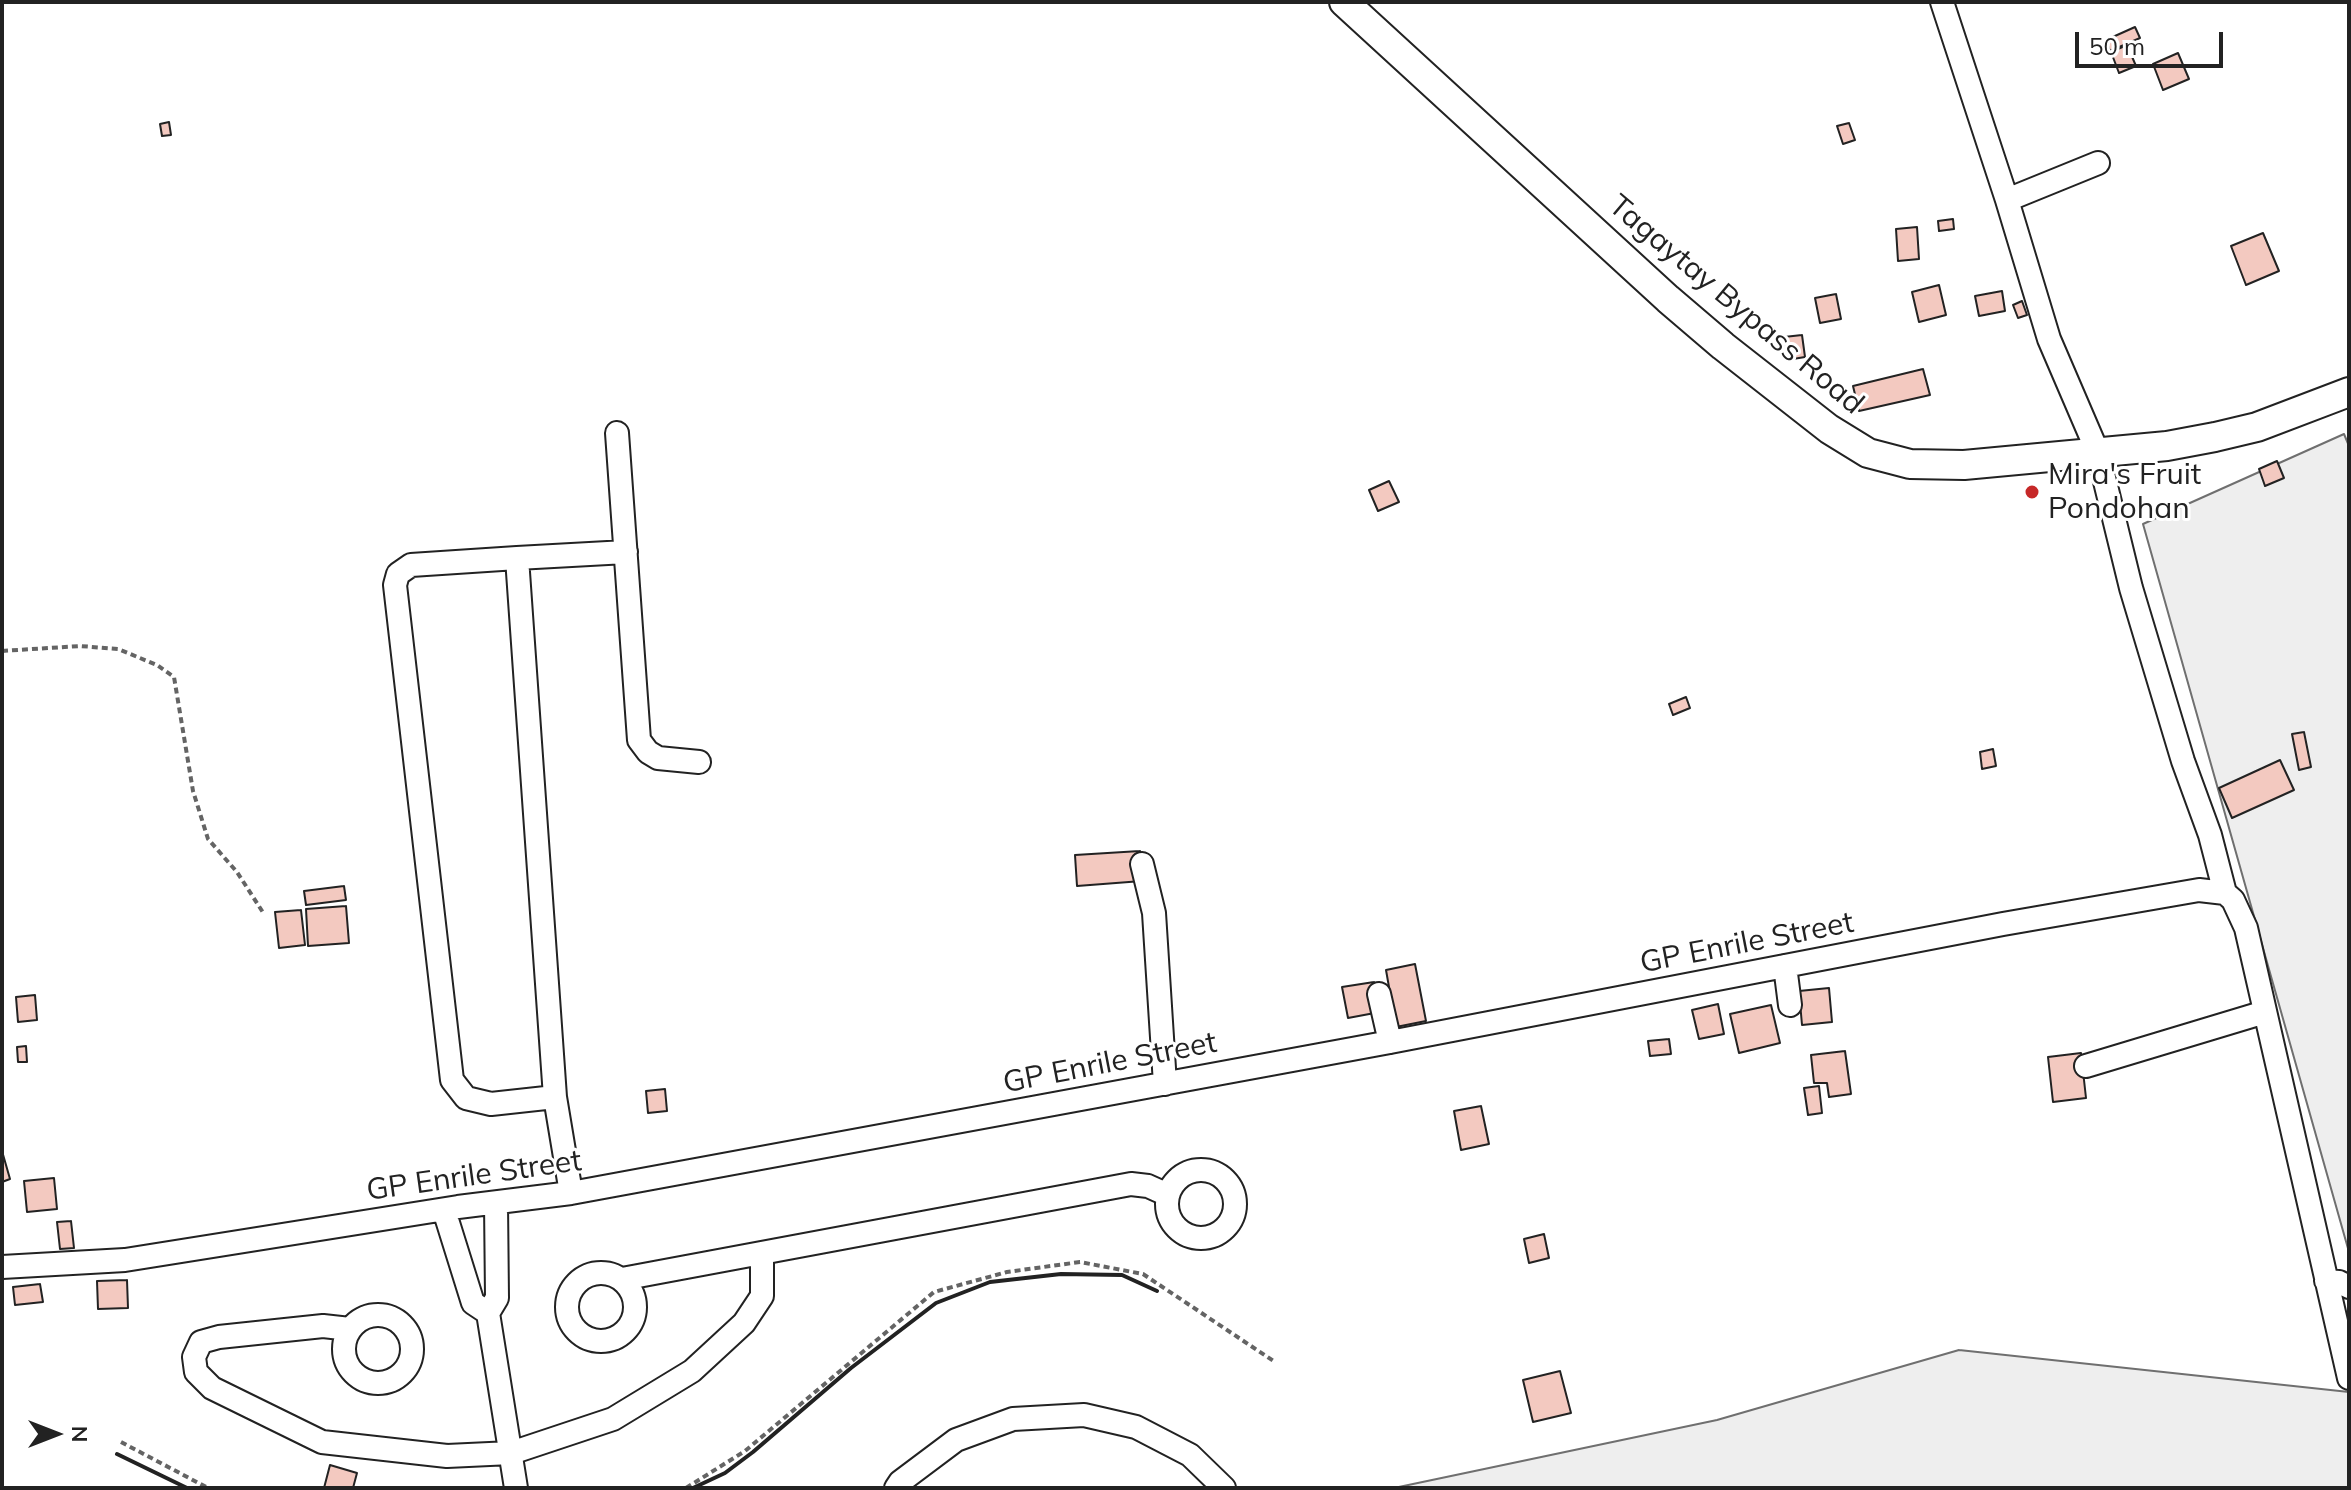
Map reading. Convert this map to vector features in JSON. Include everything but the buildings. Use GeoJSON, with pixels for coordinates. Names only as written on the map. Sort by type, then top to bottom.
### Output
{"type":"FeatureCollection","features":[{"type":"Feature","properties":{"kind":"main road","name":"Tagaytay Bypass Road"},"geometry":{"type":"LineString","coordinates":[[1344,2],[1668,299],[1842,438],[1868,453],[1910,464],[1964,465],[2167,446],[2274,422],[2349,392]]}},
{"type":"Feature","properties":{"kind":"street"},"geometry":{"type":"LineString","coordinates":[[1942,2],[2049,339],[2098,453],[2139,616],[2183,761],[2210,835],[2225,893],[2241,912],[2349,1378]]}},
{"type":"Feature","properties":{"kind":"street"},"geometry":{"type":"LineString","coordinates":[[2007,200],[2098,163]]}},
{"type":"Feature","properties":{"kind":"street"},"geometry":{"type":"LineString","coordinates":[[617,433],[639,740],[648,752],[658,758],[699,762]]}},
{"type":"Feature","properties":{"kind":"street"},"geometry":{"type":"LineString","coordinates":[[555,1097],[491,1104],[466,1098],[452,1080],[395,585],[398,574],[411,565],[626,552]]}},
{"type":"Feature","properties":{"kind":"street"},"geometry":{"type":"LineString","coordinates":[[517,558],[555,1097],[571,1193]]}},
{"type":"Feature","properties":{"kind":"street"},"geometry":{"type":"LineString","coordinates":[[1142,864],[1154,913],[1165,1084]]}},
{"type":"Feature","properties":{"kind":"street","name":"GP Enrile Street"},"geometry":{"type":"LineString","coordinates":[[2,1267],[125,1260],[571,1193],[1390,1042],[2003,924],[2199,890],[2225,893]]}},
{"type":"Feature","properties":{"kind":"street"},"geometry":{"type":"LineString","coordinates":[[1785,966],[1790,1005]]}},
{"type":"Feature","properties":{"kind":"street"},"geometry":{"type":"LineString","coordinates":[[1379,994],[1390,1042]]}},
{"type":"Feature","properties":{"kind":"street"},"geometry":{"type":"LineString","coordinates":[[2086,1066],[2265,1012]]}},
{"type":"Feature","properties":{"kind":"street"},"geometry":{"type":"LineString","coordinates":[[622,1279],[1131,1184],[1148,1186],[1168,1195]]}},
{"type":"Feature","properties":{"kind":"street"},"geometry":{"type":"LineString","coordinates":[[496,1203],[497,1298],[488,1313],[516,1488]]}},
{"type":"Feature","properties":{"kind":"street"},"geometry":{"type":"LineString","coordinates":[[444,1210],[473,1303],[488,1313]]}},
{"type":"Feature","properties":{"kind":"street"},"geometry":{"type":"LineString","coordinates":[[350,1329],[323,1326],[219,1337],[201,1342],[194,1357],[196,1372],[212,1388],[322,1442],[447,1456],[511,1453],[613,1419],[692,1371],[744,1323],[762,1296],[762,1253]]}},
{"type":"Feature","properties":{"kind":"street"},"geometry":{"type":"LineString","coordinates":[[2326,1281],[2349,1287]]}},
{"type":"Feature","properties":{"kind":"street"},"geometry":{"type":"LineString","coordinates":[[896,1488],[956,1440],[1013,1419],[1084,1415],[1136,1427],[1190,1455],[1224,1488]]}},
{"type":"Feature","properties":{"kind":"path"},"geometry":{"type":"LineString","coordinates":[[2,651],[80,646],[118,649],[157,665],[174,677],[193,791],[208,839],[237,872],[264,914]]}},
{"type":"Feature","properties":{"kind":"path"},"geometry":{"type":"LineString","coordinates":[[686,1488],[745,1451],[934,1292],[1007,1272],[1080,1262],[1143,1274],[1275,1362]]}},
{"type":"Feature","properties":{"kind":"path"},"geometry":{"type":"LineString","coordinates":[[121,1442],[208,1488]]}},
{"type":"Feature","properties":{"kind":"shaded area"},"geometry":{"type":"Polygon","coordinates":[[[2344,434],[2349,446],[2349,1252],[2143,524],[2344,434]]]}},
{"type":"Feature","properties":{"kind":"shaded area"},"geometry":{"type":"Polygon","coordinates":[[[1959,1350],[2349,1392],[2349,1488],[1394,1488],[1717,1420],[1959,1350]]]}},
{"type":"Feature","properties":{"kind":"wall"},"geometry":{"type":"LineString","coordinates":[[693,1488],[725,1473],[753,1452],[851,1368],[936,1303],[990,1282],[1061,1274],[1122,1275],[1157,1291]]}},
{"type":"Feature","properties":{"kind":"wall"},"geometry":{"type":"LineString","coordinates":[[117,1454],[187,1488]]}},
{"type":"Feature","properties":{"kind":"place","name":"Mira's Fruit Pondohan"},"geometry":{"type":"Point","coordinates":[2032,492]}}]}
